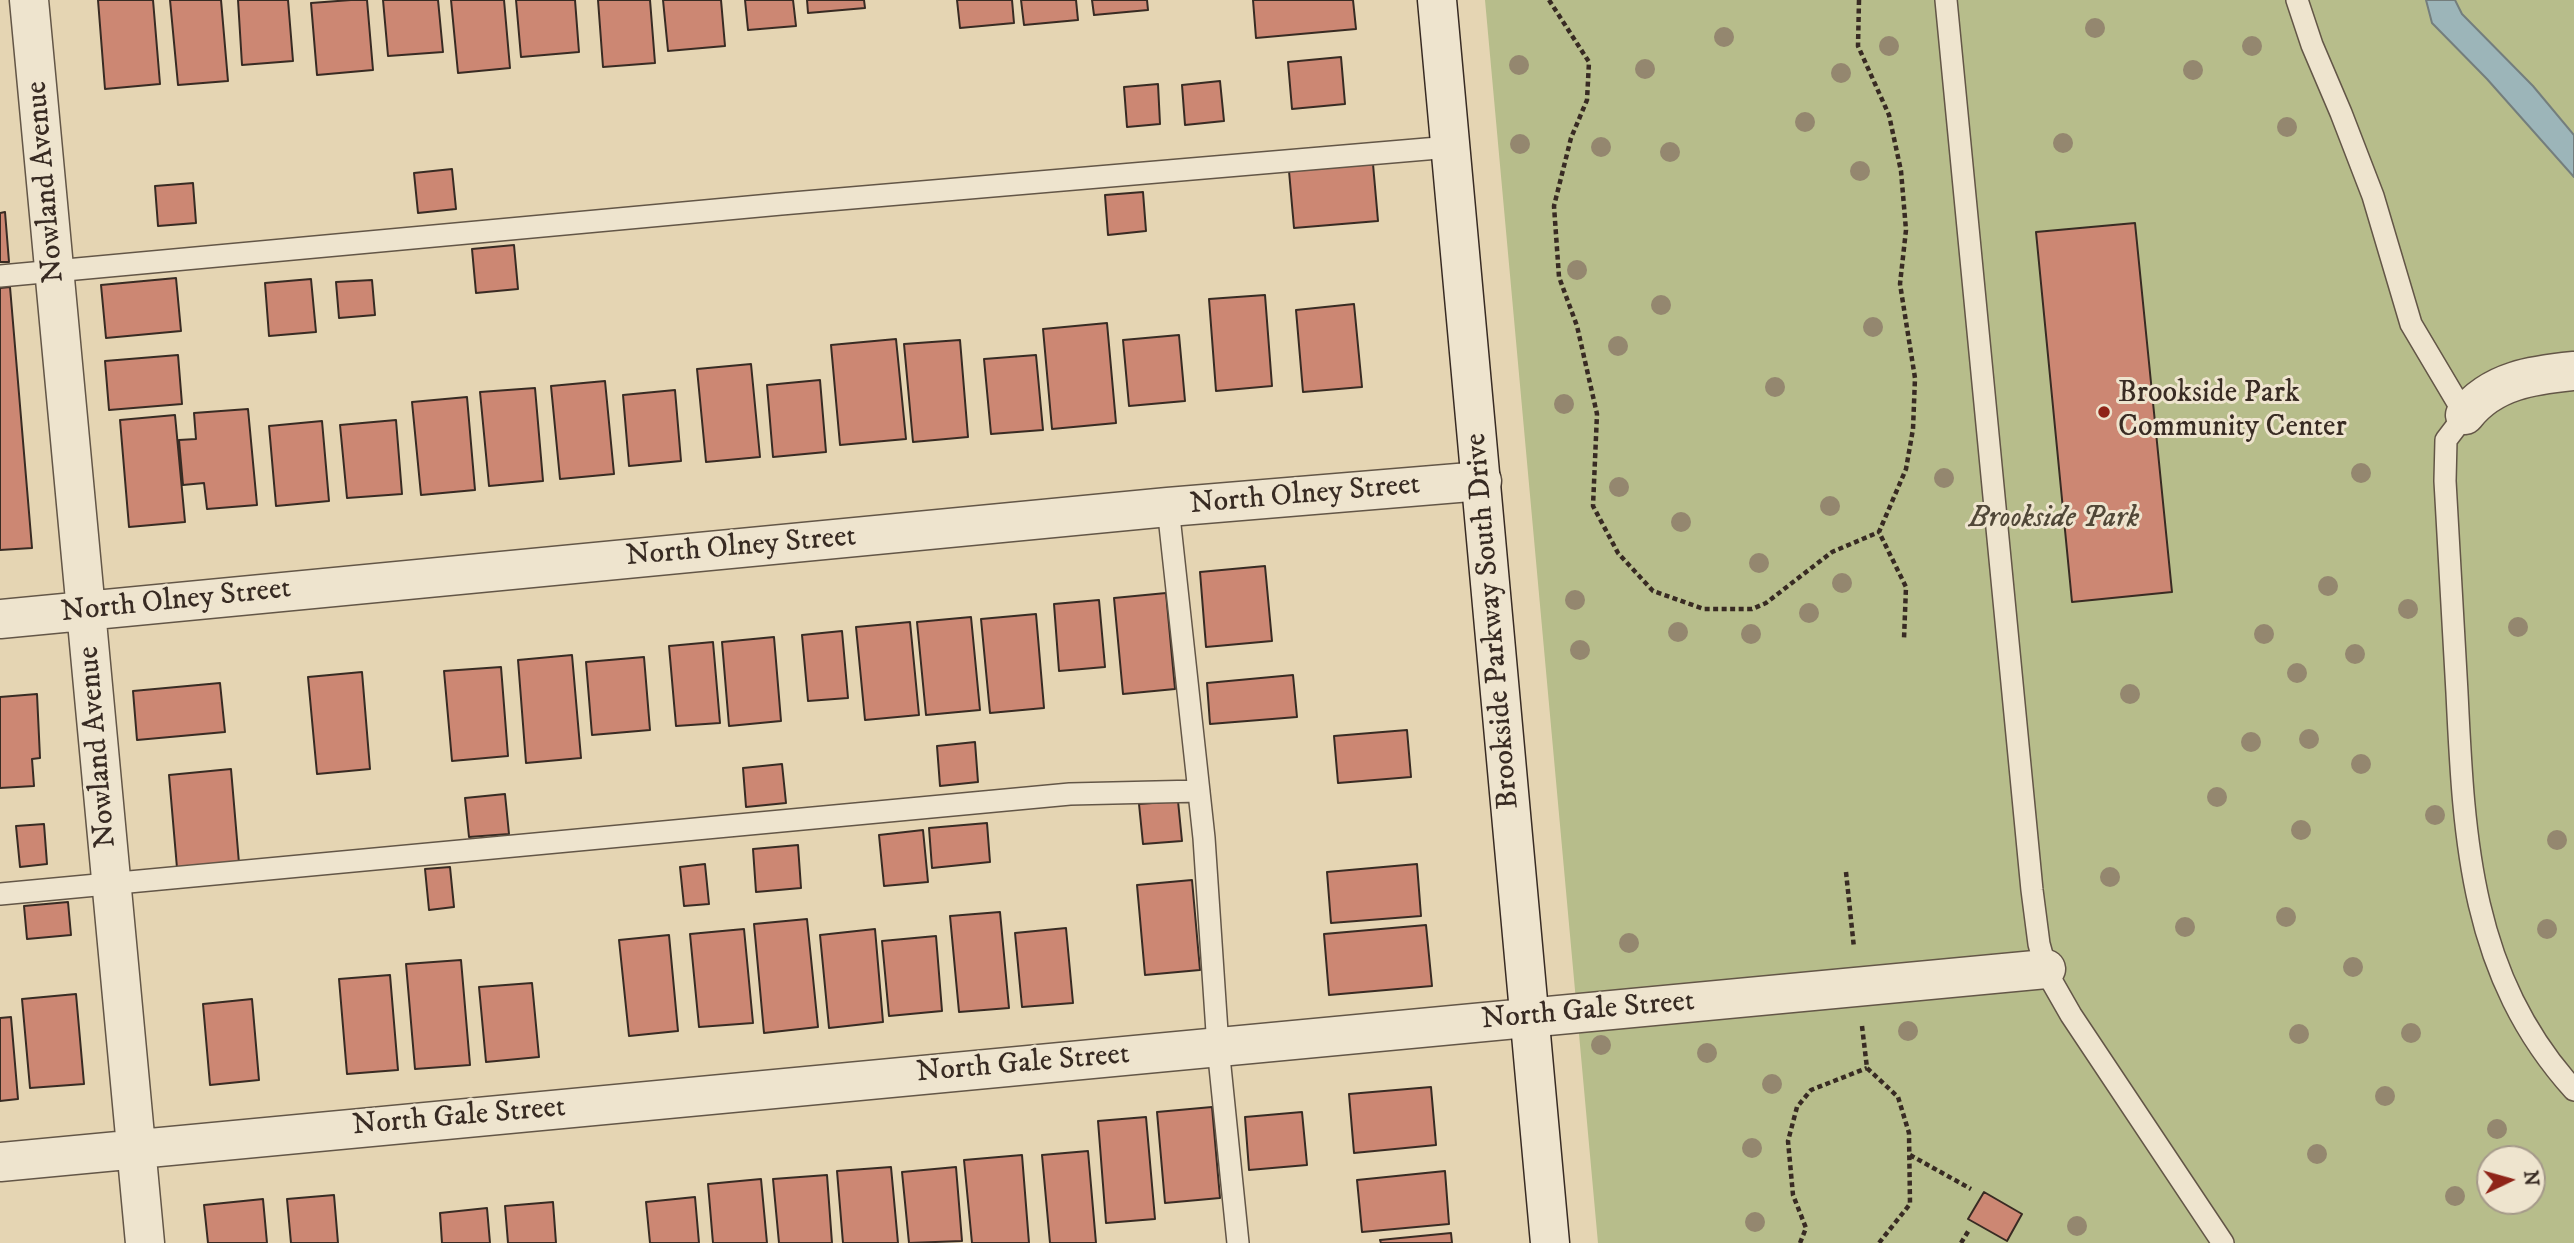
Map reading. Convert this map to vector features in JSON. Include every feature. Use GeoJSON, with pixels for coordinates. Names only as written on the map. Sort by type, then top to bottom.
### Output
{"type":"FeatureCollection","features":[{"type":"Feature","properties":{"kind":"street","name":"Nowland Avenue"},"geometry":{"type":"LineString","coordinates":[[29,0],[145,1243]]}},
{"type":"Feature","properties":{"kind":"street","name":"Brookside Parkway South Drive"},"geometry":{"type":"LineString","coordinates":[[1437,0],[1550,1243]]}},
{"type":"Feature","properties":{"kind":"street"},"geometry":{"type":"LineString","coordinates":[[2465,415],[2494,388],[2535,375],[2574,371]]}},
{"type":"Feature","properties":{"kind":"street","name":"North Olney Street"},"geometry":{"type":"LineString","coordinates":[[0,619],[1168,507],[1482,481]]}},
{"type":"Feature","properties":{"kind":"street","name":"North Gale Street"},"geometry":{"type":"LineString","coordinates":[[0,1161],[2046,969]]}},
{"type":"Feature","properties":{"kind":"lane"},"geometry":{"type":"LineString","coordinates":[[1947,0],[2039,944],[2046,969],[2071,1015],[2223,1243]]}},
{"type":"Feature","properties":{"kind":"lane"},"geometry":{"type":"LineString","coordinates":[[2297,0],[2312,45],[2342,113],[2373,196],[2411,324],[2465,415],[2446,440],[2445,481],[2462,797],[2475,889],[2493,956],[2512,1002],[2574,1090]]}},
{"type":"Feature","properties":{"kind":"lane"},"geometry":{"type":"LineString","coordinates":[[0,275],[1450,147]]}},
{"type":"Feature","properties":{"kind":"lane"},"geometry":{"type":"LineString","coordinates":[[1168,507],[1199,791],[1218,1047],[1238,1243]]}},
{"type":"Feature","properties":{"kind":"lane"},"geometry":{"type":"LineString","coordinates":[[0,894],[676,833],[1070,794],[1199,791]]}},
{"type":"Feature","properties":{"kind":"path"},"geometry":{"type":"LineString","coordinates":[[1549,0],[1589,62],[1587,100],[1571,138],[1554,206],[1559,277],[1577,326],[1597,414],[1593,506],[1618,553],[1653,591],[1704,609],[1752,609],[1766,603],[1832,552],[1879,532],[1906,469],[1913,429],[1915,378],[1900,284],[1906,230],[1901,171],[1889,115],[1858,46],[1859,0]]}},
{"type":"Feature","properties":{"kind":"path"},"geometry":{"type":"LineString","coordinates":[[1879,532],[1906,587],[1904,639]]}},
{"type":"Feature","properties":{"kind":"path"},"geometry":{"type":"LineString","coordinates":[[1846,872],[1867,1068],[1898,1097],[1909,1133],[1910,1204],[1879,1243]]}},
{"type":"Feature","properties":{"kind":"path"},"geometry":{"type":"LineString","coordinates":[[1800,1243],[1806,1227],[1793,1195],[1788,1141],[1797,1107],[1811,1090],[1867,1068]]}},
{"type":"Feature","properties":{"kind":"path"},"geometry":{"type":"LineString","coordinates":[[1909,1154],[1971,1189]]}},
{"type":"Feature","properties":{"kind":"path"},"geometry":{"type":"LineString","coordinates":[[1961,1243],[1969,1230]]}},
{"type":"Feature","properties":{"kind":"green space","name":"Brookside Park"},"geometry":{"type":"Polygon","coordinates":[[[1485,0],[2574,0],[2574,1243],[1598,1243],[1485,0]]]}},
{"type":"Feature","properties":{"kind":"water"},"geometry":{"type":"Polygon","coordinates":[[[2426,0],[2455,0],[2462,14],[2533,86],[2574,135],[2574,177],[2487,79],[2432,23],[2426,0]]]}},
{"type":"Feature","properties":{"kind":"building"},"geometry":{"type":"Polygon","coordinates":[[[98,0],[153,0],[160,84],[105,89],[98,0]]]}},
{"type":"Feature","properties":{"kind":"building"},"geometry":{"type":"Polygon","coordinates":[[[170,0],[221,0],[228,81],[178,85],[170,0]]]}},
{"type":"Feature","properties":{"kind":"building"},"geometry":{"type":"Polygon","coordinates":[[[238,0],[288,0],[293,61],[242,65],[238,0]]]}},
{"type":"Feature","properties":{"kind":"building"},"geometry":{"type":"Polygon","coordinates":[[[367,0],[373,70],[317,75],[311,3],[367,0]]]}},
{"type":"Feature","properties":{"kind":"building"},"geometry":{"type":"Polygon","coordinates":[[[383,0],[438,0],[443,52],[388,56],[383,0]]]}},
{"type":"Feature","properties":{"kind":"building"},"geometry":{"type":"Polygon","coordinates":[[[451,0],[504,0],[510,68],[458,73],[451,0]]]}},
{"type":"Feature","properties":{"kind":"building"},"geometry":{"type":"Polygon","coordinates":[[[516,0],[575,0],[579,52],[521,57],[516,0]]]}},
{"type":"Feature","properties":{"kind":"building"},"geometry":{"type":"Polygon","coordinates":[[[598,0],[650,0],[655,63],[603,67],[598,0]]]}},
{"type":"Feature","properties":{"kind":"building"},"geometry":{"type":"Polygon","coordinates":[[[663,0],[721,0],[725,46],[668,51],[663,0]]]}},
{"type":"Feature","properties":{"kind":"building"},"geometry":{"type":"Polygon","coordinates":[[[745,0],[793,0],[796,26],[748,30],[745,0]]]}},
{"type":"Feature","properties":{"kind":"building"},"geometry":{"type":"Polygon","coordinates":[[[807,0],[864,0],[865,8],[808,13],[807,0]]]}},
{"type":"Feature","properties":{"kind":"building"},"geometry":{"type":"Polygon","coordinates":[[[957,0],[1012,0],[1014,23],[960,28],[957,0]]]}},
{"type":"Feature","properties":{"kind":"building"},"geometry":{"type":"Polygon","coordinates":[[[1021,0],[1076,0],[1078,20],[1024,25],[1021,0]]]}},
{"type":"Feature","properties":{"kind":"building"},"geometry":{"type":"Polygon","coordinates":[[[1092,0],[1147,0],[1148,10],[1094,15],[1092,0]]]}},
{"type":"Feature","properties":{"kind":"building"},"geometry":{"type":"Polygon","coordinates":[[[1253,0],[1353,0],[1356,29],[1256,38],[1253,0]]]}},
{"type":"Feature","properties":{"kind":"building"},"geometry":{"type":"Polygon","coordinates":[[[1341,57],[1345,104],[1292,109],[1288,62],[1341,57]]]}},
{"type":"Feature","properties":{"kind":"building"},"geometry":{"type":"Polygon","coordinates":[[[1220,81],[1224,121],[1185,125],[1182,85],[1220,81]]]}},
{"type":"Feature","properties":{"kind":"building"},"geometry":{"type":"Polygon","coordinates":[[[1158,84],[1160,124],[1127,127],[1124,87],[1158,84]]]}},
{"type":"Feature","properties":{"kind":"building"},"geometry":{"type":"Polygon","coordinates":[[[1373,164],[1378,221],[1294,228],[1289,171],[1373,164]]]}},
{"type":"Feature","properties":{"kind":"building"},"geometry":{"type":"Polygon","coordinates":[[[452,169],[456,209],[418,213],[414,173],[452,169]]]}},
{"type":"Feature","properties":{"kind":"building"},"geometry":{"type":"Polygon","coordinates":[[[193,183],[196,223],[158,226],[155,186],[193,183]]]}},
{"type":"Feature","properties":{"kind":"building"},"geometry":{"type":"Polygon","coordinates":[[[1143,192],[1146,231],[1108,235],[1105,195],[1143,192]]]}},
{"type":"Feature","properties":{"kind":"building"},"geometry":{"type":"Polygon","coordinates":[[[5,212],[9,262],[0,262],[0,213],[5,212]]]}},
{"type":"Feature","properties":{"kind":"building","name":"Brookside Park Community Center"},"geometry":{"type":"Polygon","coordinates":[[[2135,223],[2172,592],[2072,602],[2036,232],[2135,223]]]}},
{"type":"Feature","properties":{"kind":"building"},"geometry":{"type":"Polygon","coordinates":[[[514,245],[518,289],[476,293],[472,249],[514,245]]]}},
{"type":"Feature","properties":{"kind":"building"},"geometry":{"type":"Polygon","coordinates":[[[176,278],[181,331],[106,338],[101,285],[176,278]]]}},
{"type":"Feature","properties":{"kind":"building"},"geometry":{"type":"Polygon","coordinates":[[[311,279],[316,332],[269,336],[265,283],[311,279]]]}},
{"type":"Feature","properties":{"kind":"building"},"geometry":{"type":"Polygon","coordinates":[[[372,280],[375,315],[339,318],[336,282],[372,280]]]}},
{"type":"Feature","properties":{"kind":"building"},"geometry":{"type":"Polygon","coordinates":[[[10,287],[32,548],[0,550],[0,288],[10,287]]]}},
{"type":"Feature","properties":{"kind":"building"},"geometry":{"type":"Polygon","coordinates":[[[1265,295],[1272,386],[1216,391],[1209,299],[1265,295]]]}},
{"type":"Feature","properties":{"kind":"building"},"geometry":{"type":"Polygon","coordinates":[[[1354,304],[1362,387],[1303,392],[1296,310],[1354,304]]]}},
{"type":"Feature","properties":{"kind":"building"},"geometry":{"type":"Polygon","coordinates":[[[1107,323],[1116,423],[1052,429],[1043,329],[1107,323]]]}},
{"type":"Feature","properties":{"kind":"building"},"geometry":{"type":"Polygon","coordinates":[[[1179,335],[1185,401],[1129,406],[1123,340],[1179,335]]]}},
{"type":"Feature","properties":{"kind":"building"},"geometry":{"type":"Polygon","coordinates":[[[896,339],[906,439],[840,445],[831,345],[896,339]]]}},
{"type":"Feature","properties":{"kind":"building"},"geometry":{"type":"Polygon","coordinates":[[[960,340],[968,437],[913,442],[904,344],[960,340]]]}},
{"type":"Feature","properties":{"kind":"building"},"geometry":{"type":"Polygon","coordinates":[[[178,355],[182,404],[109,410],[105,361],[178,355]]]}},
{"type":"Feature","properties":{"kind":"building"},"geometry":{"type":"Polygon","coordinates":[[[1036,355],[1043,430],[991,434],[984,359],[1036,355]]]}},
{"type":"Feature","properties":{"kind":"building"},"geometry":{"type":"Polygon","coordinates":[[[751,364],[760,457],[706,462],[697,369],[751,364]]]}},
{"type":"Feature","properties":{"kind":"building"},"geometry":{"type":"Polygon","coordinates":[[[820,380],[826,452],[773,457],[767,385],[820,380]]]}},
{"type":"Feature","properties":{"kind":"building"},"geometry":{"type":"Polygon","coordinates":[[[605,381],[614,474],[560,479],[551,386],[605,381]]]}},
{"type":"Feature","properties":{"kind":"building"},"geometry":{"type":"Polygon","coordinates":[[[535,388],[543,481],[489,486],[480,392],[535,388]]]}},
{"type":"Feature","properties":{"kind":"building"},"geometry":{"type":"Polygon","coordinates":[[[675,390],[681,461],[629,466],[623,395],[675,390]]]}},
{"type":"Feature","properties":{"kind":"building"},"geometry":{"type":"Polygon","coordinates":[[[467,397],[475,490],[421,495],[412,402],[467,397]]]}},
{"type":"Feature","properties":{"kind":"building"},"geometry":{"type":"Polygon","coordinates":[[[248,409],[257,505],[207,509],[204,483],[183,485],[179,440],[196,439],[194,413],[248,409]]]}},
{"type":"Feature","properties":{"kind":"building"},"geometry":{"type":"Polygon","coordinates":[[[175,415],[185,522],[129,527],[120,420],[175,415]]]}},
{"type":"Feature","properties":{"kind":"building"},"geometry":{"type":"Polygon","coordinates":[[[396,420],[402,494],[347,498],[340,425],[396,420]]]}},
{"type":"Feature","properties":{"kind":"building"},"geometry":{"type":"Polygon","coordinates":[[[322,421],[329,501],[276,506],[269,426],[322,421]]]}},
{"type":"Feature","properties":{"kind":"building"},"geometry":{"type":"Polygon","coordinates":[[[1265,566],[1272,641],[1206,647],[1200,572],[1265,566]]]}},
{"type":"Feature","properties":{"kind":"building"},"geometry":{"type":"Polygon","coordinates":[[[1166,593],[1175,689],[1123,694],[1114,598],[1166,593]]]}},
{"type":"Feature","properties":{"kind":"building"},"geometry":{"type":"Polygon","coordinates":[[[1099,600],[1105,667],[1059,671],[1054,604],[1099,600]]]}},
{"type":"Feature","properties":{"kind":"building"},"geometry":{"type":"Polygon","coordinates":[[[1036,614],[1044,708],[990,713],[981,619],[1036,614]]]}},
{"type":"Feature","properties":{"kind":"building"},"geometry":{"type":"Polygon","coordinates":[[[971,617],[980,710],[926,715],[917,622],[971,617]]]}},
{"type":"Feature","properties":{"kind":"building"},"geometry":{"type":"Polygon","coordinates":[[[910,622],[919,715],[865,720],[856,627],[910,622]]]}},
{"type":"Feature","properties":{"kind":"building"},"geometry":{"type":"Polygon","coordinates":[[[842,631],[848,698],[808,701],[802,635],[842,631]]]}},
{"type":"Feature","properties":{"kind":"building"},"geometry":{"type":"Polygon","coordinates":[[[774,637],[781,721],[729,726],[722,642],[774,637]]]}},
{"type":"Feature","properties":{"kind":"building"},"geometry":{"type":"Polygon","coordinates":[[[713,642],[720,723],[676,726],[669,646],[713,642]]]}},
{"type":"Feature","properties":{"kind":"building"},"geometry":{"type":"Polygon","coordinates":[[[572,655],[581,758],[526,763],[518,660],[572,655]]]}},
{"type":"Feature","properties":{"kind":"building"},"geometry":{"type":"Polygon","coordinates":[[[644,657],[650,730],[592,735],[586,662],[644,657]]]}},
{"type":"Feature","properties":{"kind":"building"},"geometry":{"type":"Polygon","coordinates":[[[501,667],[508,756],[452,761],[444,671],[501,667]]]}},
{"type":"Feature","properties":{"kind":"building"},"geometry":{"type":"Polygon","coordinates":[[[362,672],[370,769],[317,774],[308,677],[362,672]]]}},
{"type":"Feature","properties":{"kind":"building"},"geometry":{"type":"Polygon","coordinates":[[[1293,675],[1297,717],[1210,724],[1207,683],[1293,675]]]}},
{"type":"Feature","properties":{"kind":"building"},"geometry":{"type":"Polygon","coordinates":[[[220,683],[225,732],[137,740],[133,691],[220,683]]]}},
{"type":"Feature","properties":{"kind":"building"},"geometry":{"type":"Polygon","coordinates":[[[37,694],[40,758],[32,759],[34,786],[0,788],[0,697],[37,694]]]}},
{"type":"Feature","properties":{"kind":"building"},"geometry":{"type":"Polygon","coordinates":[[[1407,730],[1411,777],[1338,783],[1334,736],[1407,730]]]}},
{"type":"Feature","properties":{"kind":"building"},"geometry":{"type":"Polygon","coordinates":[[[975,742],[978,782],[940,786],[937,746],[975,742]]]}},
{"type":"Feature","properties":{"kind":"building"},"geometry":{"type":"Polygon","coordinates":[[[782,764],[786,803],[746,807],[743,768],[782,764]]]}},
{"type":"Feature","properties":{"kind":"building"},"geometry":{"type":"Polygon","coordinates":[[[231,769],[239,863],[177,868],[169,775],[231,769]]]}},
{"type":"Feature","properties":{"kind":"building"},"geometry":{"type":"Polygon","coordinates":[[[505,794],[509,834],[469,837],[465,798],[505,794]]]}},
{"type":"Feature","properties":{"kind":"building"},"geometry":{"type":"Polygon","coordinates":[[[1178,801],[1182,841],[1143,844],[1139,804],[1178,801]]]}},
{"type":"Feature","properties":{"kind":"building"},"geometry":{"type":"Polygon","coordinates":[[[987,823],[990,862],[932,868],[929,828],[987,823]]]}},
{"type":"Feature","properties":{"kind":"building"},"geometry":{"type":"Polygon","coordinates":[[[44,824],[47,864],[20,867],[16,826],[44,824]]]}},
{"type":"Feature","properties":{"kind":"building"},"geometry":{"type":"Polygon","coordinates":[[[923,830],[928,882],[884,886],[879,835],[923,830]]]}},
{"type":"Feature","properties":{"kind":"building"},"geometry":{"type":"Polygon","coordinates":[[[798,845],[801,888],[756,892],[753,849],[798,845]]]}},
{"type":"Feature","properties":{"kind":"building"},"geometry":{"type":"Polygon","coordinates":[[[705,864],[709,904],[684,906],[680,867],[705,864]]]}},
{"type":"Feature","properties":{"kind":"building"},"geometry":{"type":"Polygon","coordinates":[[[1417,864],[1421,916],[1331,923],[1327,872],[1417,864]]]}},
{"type":"Feature","properties":{"kind":"building"},"geometry":{"type":"Polygon","coordinates":[[[450,867],[454,907],[429,910],[425,869],[450,867]]]}},
{"type":"Feature","properties":{"kind":"building"},"geometry":{"type":"Polygon","coordinates":[[[1192,880],[1200,970],[1145,975],[1137,885],[1192,880]]]}},
{"type":"Feature","properties":{"kind":"building"},"geometry":{"type":"Polygon","coordinates":[[[68,902],[71,935],[27,939],[24,906],[68,902]]]}},
{"type":"Feature","properties":{"kind":"building"},"geometry":{"type":"Polygon","coordinates":[[[1000,912],[1009,1008],[959,1012],[950,916],[1000,912]]]}},
{"type":"Feature","properties":{"kind":"building"},"geometry":{"type":"Polygon","coordinates":[[[807,919],[818,1027],[764,1033],[754,924],[807,919]]]}},
{"type":"Feature","properties":{"kind":"building"},"geometry":{"type":"Polygon","coordinates":[[[1426,925],[1432,986],[1329,995],[1324,934],[1426,925]]]}},
{"type":"Feature","properties":{"kind":"building"},"geometry":{"type":"Polygon","coordinates":[[[1066,928],[1073,1003],[1022,1007],[1015,933],[1066,928]]]}},
{"type":"Feature","properties":{"kind":"building"},"geometry":{"type":"Polygon","coordinates":[[[744,929],[753,1023],[699,1027],[690,934],[744,929]]]}},
{"type":"Feature","properties":{"kind":"building"},"geometry":{"type":"Polygon","coordinates":[[[875,929],[883,1022],[829,1028],[820,935],[875,929]]]}},
{"type":"Feature","properties":{"kind":"building"},"geometry":{"type":"Polygon","coordinates":[[[669,935],[678,1031],[629,1036],[619,940],[669,935]]]}},
{"type":"Feature","properties":{"kind":"building"},"geometry":{"type":"Polygon","coordinates":[[[936,936],[942,1011],[889,1016],[882,941],[936,936]]]}},
{"type":"Feature","properties":{"kind":"building"},"geometry":{"type":"Polygon","coordinates":[[[461,960],[470,1065],[415,1069],[406,964],[461,960]]]}},
{"type":"Feature","properties":{"kind":"building"},"geometry":{"type":"Polygon","coordinates":[[[390,975],[398,1070],[347,1074],[339,979],[390,975]]]}},
{"type":"Feature","properties":{"kind":"building"},"geometry":{"type":"Polygon","coordinates":[[[532,983],[539,1057],[486,1062],[479,987],[532,983]]]}},
{"type":"Feature","properties":{"kind":"building"},"geometry":{"type":"Polygon","coordinates":[[[76,994],[84,1084],[30,1088],[22,999],[76,994]]]}},
{"type":"Feature","properties":{"kind":"building"},"geometry":{"type":"Polygon","coordinates":[[[252,999],[259,1080],[210,1085],[203,1004],[252,999]]]}},
{"type":"Feature","properties":{"kind":"building"},"geometry":{"type":"Polygon","coordinates":[[[11,1017],[18,1099],[0,1101],[0,1018],[11,1017]]]}},
{"type":"Feature","properties":{"kind":"building"},"geometry":{"type":"Polygon","coordinates":[[[1431,1087],[1436,1145],[1354,1153],[1349,1094],[1431,1087]]]}},
{"type":"Feature","properties":{"kind":"building"},"geometry":{"type":"Polygon","coordinates":[[[1212,1107],[1220,1198],[1165,1203],[1157,1112],[1212,1107]]]}},
{"type":"Feature","properties":{"kind":"building"},"geometry":{"type":"Polygon","coordinates":[[[1302,1112],[1307,1165],[1249,1170],[1245,1117],[1302,1112]]]}},
{"type":"Feature","properties":{"kind":"building"},"geometry":{"type":"Polygon","coordinates":[[[1146,1117],[1155,1219],[1106,1223],[1098,1121],[1146,1117]]]}},
{"type":"Feature","properties":{"kind":"building"},"geometry":{"type":"Polygon","coordinates":[[[1088,1151],[1096,1243],[1050,1243],[1042,1155],[1088,1151]]]}},
{"type":"Feature","properties":{"kind":"building"},"geometry":{"type":"Polygon","coordinates":[[[1022,1155],[1029,1243],[972,1243],[964,1160],[1022,1155]]]}},
{"type":"Feature","properties":{"kind":"building"},"geometry":{"type":"Polygon","coordinates":[[[891,1167],[898,1243],[843,1243],[837,1171],[891,1167]]]}},
{"type":"Feature","properties":{"kind":"building"},"geometry":{"type":"Polygon","coordinates":[[[956,1167],[962,1241],[909,1243],[902,1172],[956,1167]]]}},
{"type":"Feature","properties":{"kind":"building"},"geometry":{"type":"Polygon","coordinates":[[[1445,1171],[1449,1224],[1362,1232],[1357,1180],[1445,1171]]]}},
{"type":"Feature","properties":{"kind":"building"},"geometry":{"type":"Polygon","coordinates":[[[827,1175],[832,1243],[779,1243],[773,1179],[827,1175]]]}},
{"type":"Feature","properties":{"kind":"building"},"geometry":{"type":"Polygon","coordinates":[[[761,1179],[767,1243],[713,1243],[708,1184],[761,1179]]]}},
{"type":"Feature","properties":{"kind":"building"},"geometry":{"type":"Polygon","coordinates":[[[1984,1192],[2022,1214],[2007,1241],[1968,1219],[1984,1192]]]}},
{"type":"Feature","properties":{"kind":"building"},"geometry":{"type":"Polygon","coordinates":[[[334,1195],[338,1243],[291,1243],[287,1199],[334,1195]]]}},
{"type":"Feature","properties":{"kind":"building"},"geometry":{"type":"Polygon","coordinates":[[[695,1197],[699,1243],[650,1243],[646,1202],[695,1197]]]}},
{"type":"Feature","properties":{"kind":"building"},"geometry":{"type":"Polygon","coordinates":[[[263,1199],[267,1243],[208,1243],[204,1205],[263,1199]]]}},
{"type":"Feature","properties":{"kind":"building"},"geometry":{"type":"Polygon","coordinates":[[[553,1202],[556,1243],[508,1243],[505,1206],[553,1202]]]}},
{"type":"Feature","properties":{"kind":"building"},"geometry":{"type":"Polygon","coordinates":[[[487,1208],[490,1243],[442,1243],[440,1213],[487,1208]]]}},
{"type":"Feature","properties":{"kind":"building"},"geometry":{"type":"Polygon","coordinates":[[[1451,1233],[1452,1243],[1381,1243],[1380,1240],[1451,1233]]]}},
{"type":"Feature","properties":{"kind":"place","name":"Brookside Park Community Center"},"geometry":{"type":"Point","coordinates":[2104,412]}}]}
